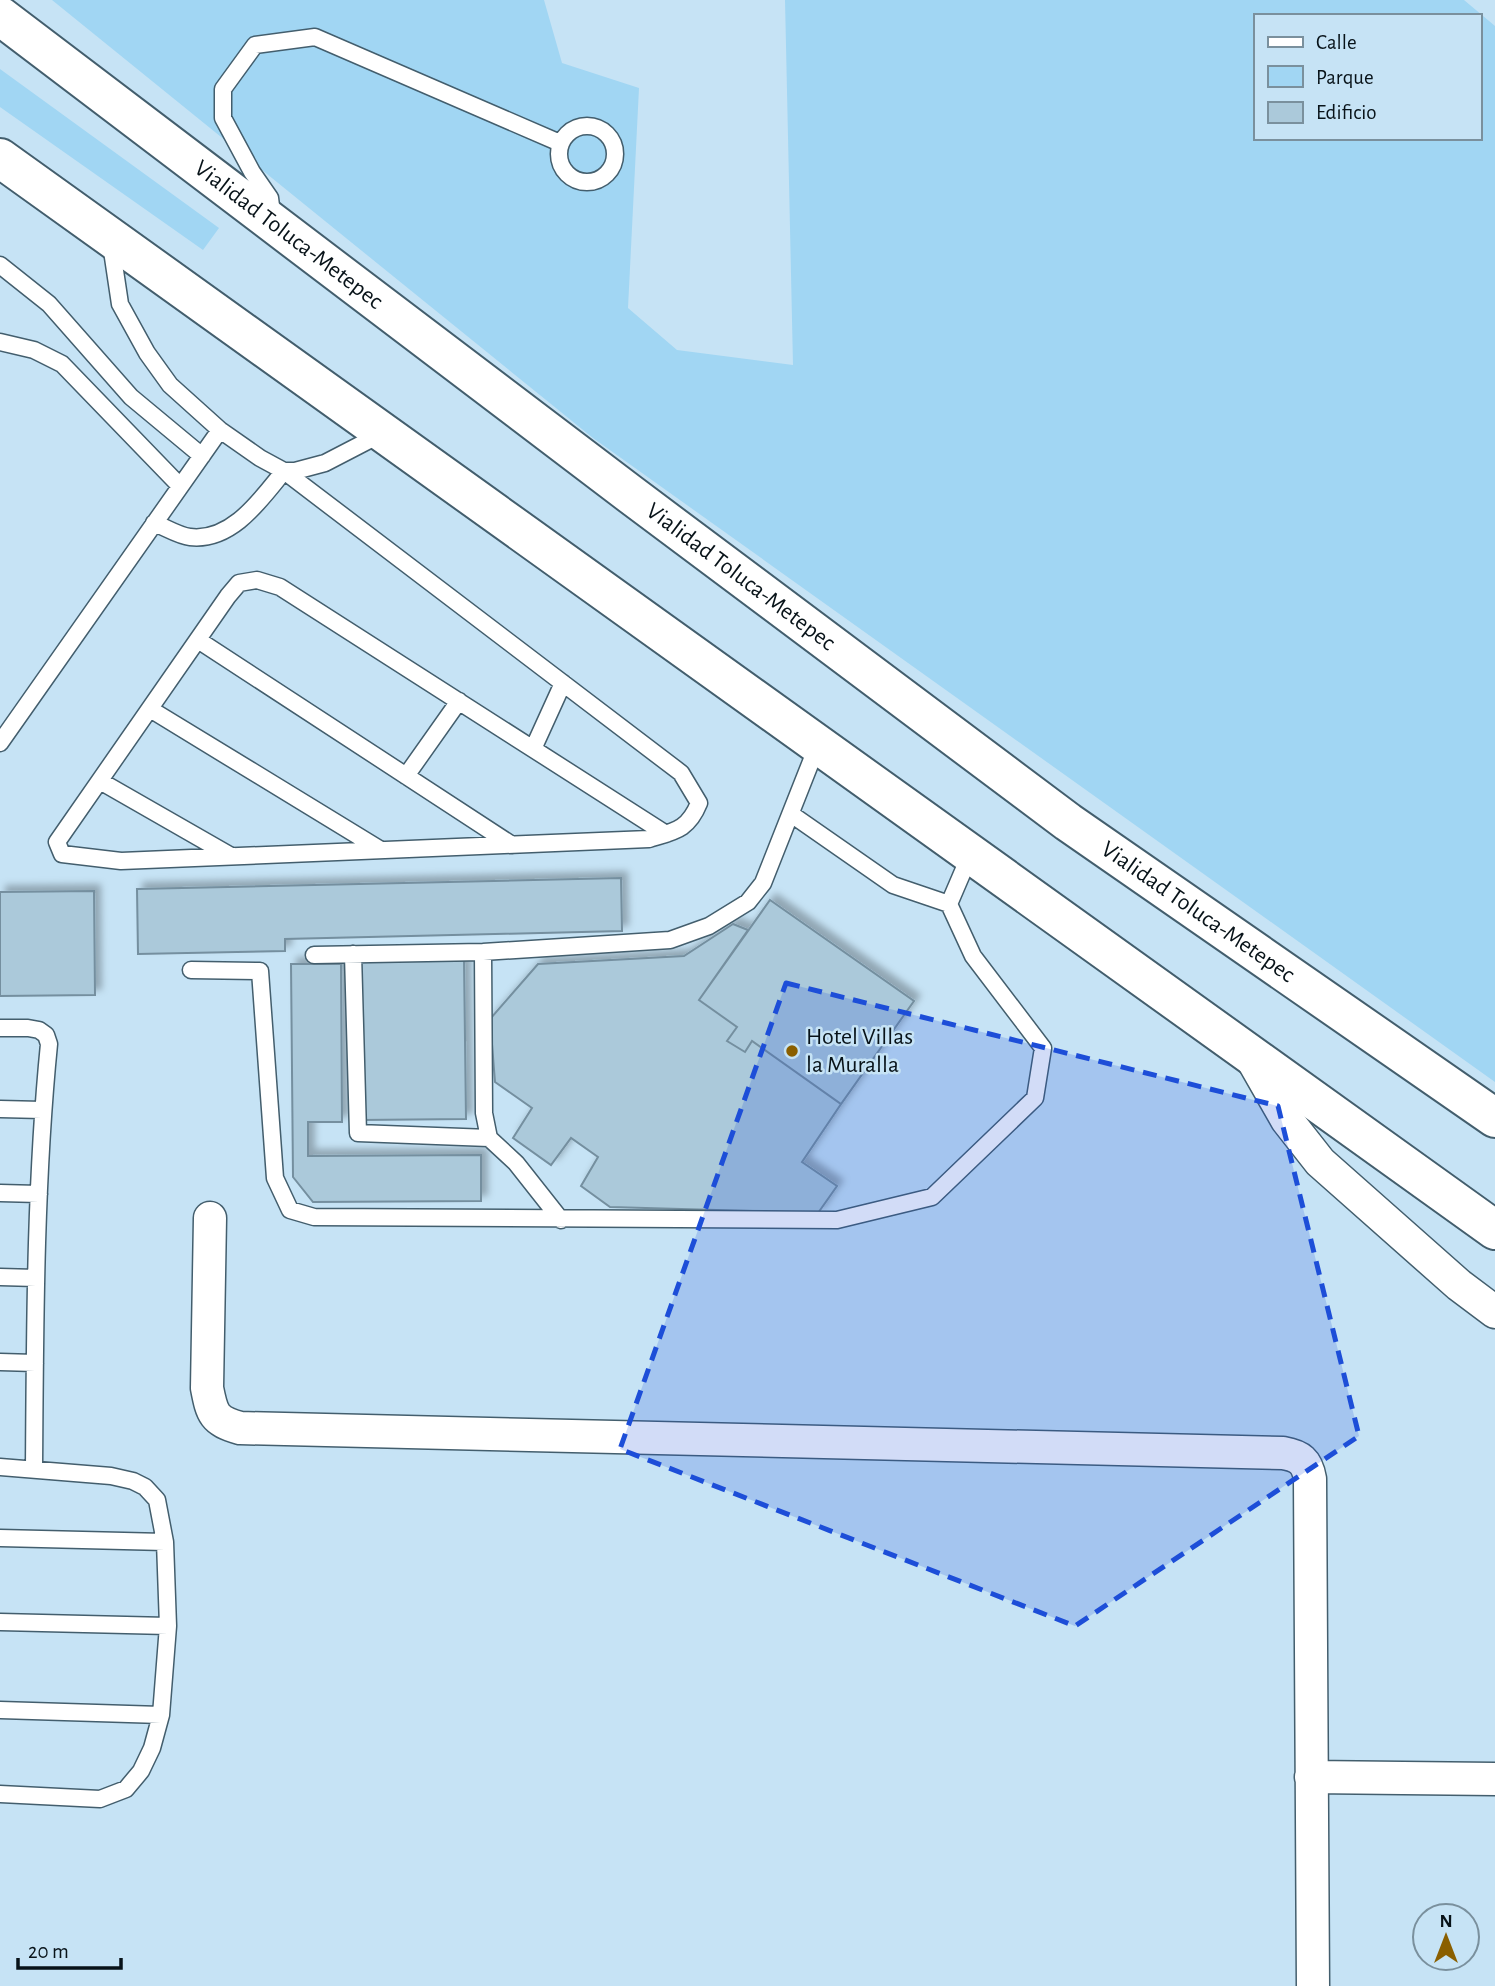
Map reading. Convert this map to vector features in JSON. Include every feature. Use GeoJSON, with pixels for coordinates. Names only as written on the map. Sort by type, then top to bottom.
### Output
{"type":"FeatureCollection","features":[{"type":"Feature","properties":{"kind":"highway","name":"Vialidad Toluca-Metepec"},"geometry":{"type":"LineString","coordinates":[[0,16],[1068,822],[1495,1118]]}},
{"type":"Feature","properties":{"kind":"highway"},"geometry":{"type":"LineString","coordinates":[[0,158],[1495,1230]]}},
{"type":"Feature","properties":{"kind":"street"},"geometry":{"type":"LineString","coordinates":[[1248,1052],[1287,1120],[1320,1162],[1441,1269],[1495,1312]]}},
{"type":"Feature","properties":{"kind":"street"},"geometry":{"type":"LineString","coordinates":[[210,1218],[207,1388],[215,1415],[222,1423],[240,1428],[1283,1453],[1298,1456],[1308,1466],[1310,1479],[1313,1986]]}},
{"type":"Feature","properties":{"kind":"street"},"geometry":{"type":"LineString","coordinates":[[1311,1777],[1495,1779]]}},
{"type":"Feature","properties":{"kind":"lane"},"geometry":{"type":"LineString","coordinates":[[273,224],[270,198],[252,172],[223,118],[223,89],[255,45],[315,37],[560,143]]}},
{"type":"Feature","properties":{"kind":"lane"},"geometry":{"type":"LineString","coordinates":[[111,238],[120,304],[147,353],[170,385],[220,430],[284,471],[681,773],[699,803],[682,829],[666,834],[649,839],[121,860],[62,854],[57,842],[198,640],[239,583],[257,580],[280,587],[666,834]]}},
{"type":"Feature","properties":{"kind":"lane"},"geometry":{"type":"LineString","coordinates":[[0,265],[49,304],[131,397],[202,456]]}},
{"type":"Feature","properties":{"kind":"lane"},"geometry":{"type":"LineString","coordinates":[[0,342],[34,350],[62,364],[180,486]]}},
{"type":"Feature","properties":{"kind":"lane"},"geometry":{"type":"LineString","coordinates":[[0,743],[220,430]]}},
{"type":"Feature","properties":{"kind":"lane"},"geometry":{"type":"LineString","coordinates":[[155,523],[189,537],[205,536],[222,530],[241,522],[284,471],[295,471],[325,463],[383,433]]}},
{"type":"Feature","properties":{"kind":"lane"},"geometry":{"type":"LineString","coordinates":[[198,640],[512,845]]}},
{"type":"Feature","properties":{"kind":"lane"},"geometry":{"type":"LineString","coordinates":[[533,749],[562,682]]}},
{"type":"Feature","properties":{"kind":"lane"},"geometry":{"type":"LineString","coordinates":[[406,776],[459,701]]}},
{"type":"Feature","properties":{"kind":"lane"},"geometry":{"type":"LineString","coordinates":[[150,709],[381,850]]}},
{"type":"Feature","properties":{"kind":"lane"},"geometry":{"type":"LineString","coordinates":[[314,955],[483,952],[670,940],[709,926],[748,902],[763,883],[818,744]]}},
{"type":"Feature","properties":{"kind":"lane"},"geometry":{"type":"LineString","coordinates":[[100,781],[231,856]]}},
{"type":"Feature","properties":{"kind":"lane"},"geometry":{"type":"LineString","coordinates":[[791,814],[892,884],[950,904]]}},
{"type":"Feature","properties":{"kind":"lane"},"geometry":{"type":"LineString","coordinates":[[191,970],[260,971],[275,1178],[290,1210],[314,1217],[837,1220],[932,1197],[1035,1098],[1043,1048],[973,956],[950,904],[971,853]]}},
{"type":"Feature","properties":{"kind":"lane"},"geometry":{"type":"LineString","coordinates":[[483,952],[484,1113],[489,1138],[516,1163],[561,1220]]}},
{"type":"Feature","properties":{"kind":"lane"},"geometry":{"type":"LineString","coordinates":[[353,954],[358,1133],[489,1138]]}},
{"type":"Feature","properties":{"kind":"lane"},"geometry":{"type":"LineString","coordinates":[[0,1028],[39,1030],[46,1035],[49,1044],[42,1111],[36,1278],[34,1469]]}},
{"type":"Feature","properties":{"kind":"lane"},"geometry":{"type":"LineString","coordinates":[[0,1109],[42,1111]]}},
{"type":"Feature","properties":{"kind":"lane"},"geometry":{"type":"LineString","coordinates":[[0,1193],[39,1194]]}},
{"type":"Feature","properties":{"kind":"lane"},"geometry":{"type":"LineString","coordinates":[[0,1277],[36,1278]]}},
{"type":"Feature","properties":{"kind":"lane"},"geometry":{"type":"LineString","coordinates":[[0,1362],[35,1363]]}},
{"type":"Feature","properties":{"kind":"lane"},"geometry":{"type":"LineString","coordinates":[[0,1467],[111,1476],[145,1487],[157,1500],[165,1542],[168,1626],[162,1715],[152,1748],[141,1771],[126,1789],[100,1799],[0,1794]]}},
{"type":"Feature","properties":{"kind":"lane"},"geometry":{"type":"LineString","coordinates":[[0,1538],[165,1542]]}},
{"type":"Feature","properties":{"kind":"lane"},"geometry":{"type":"LineString","coordinates":[[0,1622],[168,1626]]}},
{"type":"Feature","properties":{"kind":"lane"},"geometry":{"type":"LineString","coordinates":[[0,1710],[162,1715]]}},
{"type":"Feature","properties":{"kind":"highlighted area"},"geometry":{"type":"Polygon","coordinates":[[[786,983],[1278,1106],[1359,1436],[1075,1626],[620,1449],[786,983]]]}},
{"type":"Feature","properties":{"kind":"green space"},"geometry":{"type":"Polygon","coordinates":[[[52,0],[544,0],[562,63],[639,88],[628,308],[677,350],[793,365],[785,0],[1464,0],[1481,14],[1254,14],[1254,140],[1481,140],[1481,14],[1495,26],[1495,1082],[593,438],[52,0]]]}},
{"type":"Feature","properties":{"kind":"green space"},"geometry":{"type":"Polygon","coordinates":[[[0,69],[219,228],[203,250],[0,107],[0,69]]]}},
{"type":"Feature","properties":{"kind":"building"},"geometry":{"type":"Polygon","coordinates":[[[621,878],[622,931],[285,939],[285,951],[138,954],[137,889],[621,878]]]}},
{"type":"Feature","properties":{"kind":"building"},"geometry":{"type":"Polygon","coordinates":[[[94,891],[95,995],[0,996],[0,892],[94,891]]]}},
{"type":"Feature","properties":{"kind":"building"},"geometry":{"type":"Polygon","coordinates":[[[770,900],[914,1001],[841,1104],[752,1041],[745,1052],[727,1041],[737,1027],[699,1000],[770,900]]]}},
{"type":"Feature","properties":{"kind":"building"},"geometry":{"type":"Polygon","coordinates":[[[733,924],[748,930],[699,1000],[737,1027],[727,1041],[745,1052],[752,1041],[841,1104],[802,1162],[837,1186],[818,1213],[610,1207],[581,1186],[598,1157],[571,1138],[551,1165],[513,1138],[532,1108],[495,1082],[490,1019],[538,964],[684,956],[733,924]]]}},
{"type":"Feature","properties":{"kind":"building"},"geometry":{"type":"Polygon","coordinates":[[[464,960],[466,1119],[361,1120],[359,962],[464,960]]]}},
{"type":"Feature","properties":{"kind":"building"},"geometry":{"type":"Polygon","coordinates":[[[291,964],[341,964],[342,1122],[308,1122],[308,1156],[481,1155],[481,1201],[313,1202],[293,1177],[291,964]]]}},
{"type":"Feature","properties":{"kind":"place","name":"Hotel Villas la Muralla"},"geometry":{"type":"Point","coordinates":[792,1051]}}]}
